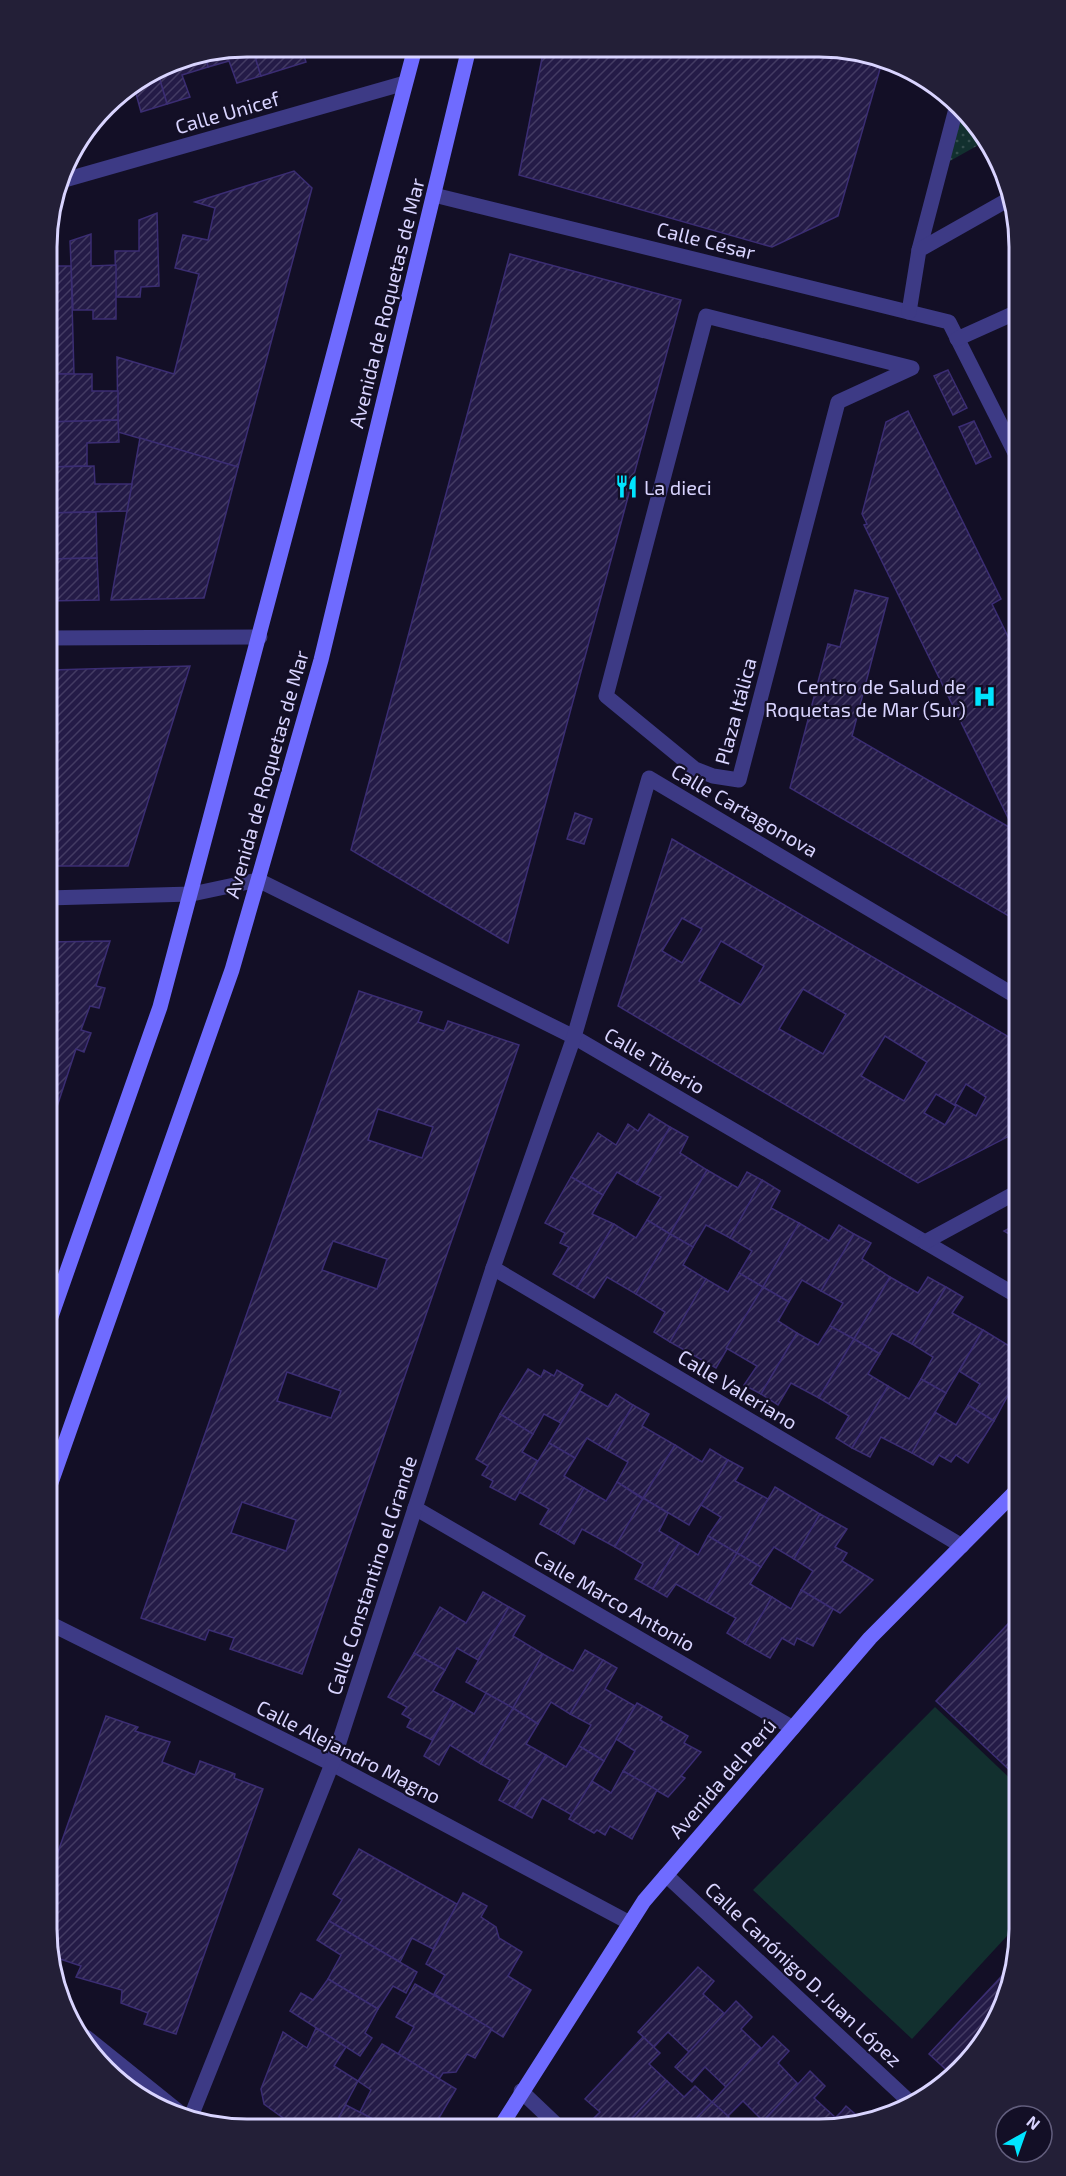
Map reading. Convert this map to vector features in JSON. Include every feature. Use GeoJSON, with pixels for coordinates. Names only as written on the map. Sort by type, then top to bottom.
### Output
{"type":"FeatureCollection","features":[{"type":"Feature","properties":{"kind":"main road","name":"Avenida de Roquetas de Mar"},"geometry":{"type":"LineString","coordinates":[[57,1300],[160,1006],[192,894],[412,57]]}},
{"type":"Feature","properties":{"kind":"main road","name":"Avenida de Roquetas de Mar"},"geometry":{"type":"LineString","coordinates":[[57,1466],[232,970],[321,660],[467,57]]}},
{"type":"Feature","properties":{"kind":"main road","name":"Avenida del Perú"},"geometry":{"type":"LineString","coordinates":[[504,2119],[644,1901],[870,1638],[1009,1498]]}},
{"type":"Feature","properties":{"kind":"street","name":"Calle Unicef"},"geometry":{"type":"LineString","coordinates":[[70,178],[405,83]]}},
{"type":"Feature","properties":{"kind":"street"},"geometry":{"type":"LineString","coordinates":[[909,312],[919,250],[955,115]]}},
{"type":"Feature","properties":{"kind":"street","name":"Calle César"},"geometry":{"type":"LineString","coordinates":[[434,195],[949,321],[957,339]]}},
{"type":"Feature","properties":{"kind":"street"},"geometry":{"type":"LineString","coordinates":[[919,250],[1003,202]]}},
{"type":"Feature","properties":{"kind":"street","name":"Plaza Itálica"},"geometry":{"type":"LineString","coordinates":[[706,316],[912,368],[838,402],[739,780],[713,776],[695,770],[606,696],[706,316]]}},
{"type":"Feature","properties":{"kind":"street"},"geometry":{"type":"LineString","coordinates":[[1009,316],[957,339],[1009,441]]}},
{"type":"Feature","properties":{"kind":"street"},"geometry":{"type":"LineString","coordinates":[[57,638],[260,637]]}},
{"type":"Feature","properties":{"kind":"street","name":"Calle Cartagonova"},"geometry":{"type":"LineString","coordinates":[[574,1036],[649,778],[1009,992]]}},
{"type":"Feature","properties":{"kind":"street"},"geometry":{"type":"LineString","coordinates":[[57,898],[192,894],[258,880]]}},
{"type":"Feature","properties":{"kind":"street","name":"Calle Tiberio"},"geometry":{"type":"LineString","coordinates":[[258,880],[574,1036],[1009,1291]]}},
{"type":"Feature","properties":{"kind":"street","name":"Calle Constantino el Grande"},"geometry":{"type":"LineString","coordinates":[[192,2111],[332,1764],[493,1268],[574,1036]]}},
{"type":"Feature","properties":{"kind":"street"},"geometry":{"type":"LineString","coordinates":[[925,1242],[1009,1196]]}},
{"type":"Feature","properties":{"kind":"street","name":"Calle Valeriano"},"geometry":{"type":"LineString","coordinates":[[493,1268],[962,1546]]}},
{"type":"Feature","properties":{"kind":"street","name":"Calle Marco Antonio"},"geometry":{"type":"LineString","coordinates":[[415,1508],[793,1728]]}},
{"type":"Feature","properties":{"kind":"street","name":"Calle Alejandro Magno"},"geometry":{"type":"LineString","coordinates":[[57,1627],[332,1764],[630,1923]]}},
{"type":"Feature","properties":{"kind":"street","name":"Calle Canónigo D. Juan López"},"geometry":{"type":"LineString","coordinates":[[666,1875],[905,2098]]}},
{"type":"Feature","properties":{"kind":"street"},"geometry":{"type":"LineString","coordinates":[[96,2045],[165,2100]]}},
{"type":"Feature","properties":{"kind":"street"},"geometry":{"type":"LineString","coordinates":[[521,2091],[550,2119]]}},
{"type":"Feature","properties":{"kind":"green space"},"geometry":{"type":"Polygon","coordinates":[[[955,115],[979,145],[941,166],[955,115]]]}},
{"type":"Feature","properties":{"kind":"green space"},"geometry":{"type":"Polygon","coordinates":[[[935,1707],[1009,1777],[1009,1934],[912,2039],[753,1890],[935,1707]]]}},
{"type":"Feature","properties":{"kind":"building"},"geometry":{"type":"Polygon","coordinates":[[[255,57],[261,76],[237,83],[229,61],[208,67],[207,62],[255,57]]]}},
{"type":"Feature","properties":{"kind":"building"},"geometry":{"type":"Polygon","coordinates":[[[255,57],[304,57],[306,62],[261,76],[255,57]]]}},
{"type":"Feature","properties":{"kind":"building"},"geometry":{"type":"Polygon","coordinates":[[[542,57],[831,57],[881,67],[838,216],[772,247],[519,175],[542,57]]]}},
{"type":"Feature","properties":{"kind":"building"},"geometry":{"type":"Polygon","coordinates":[[[207,62],[208,67],[182,75],[190,97],[167,104],[160,79],[175,71],[207,62]]]}},
{"type":"Feature","properties":{"kind":"building"},"geometry":{"type":"Polygon","coordinates":[[[160,79],[167,104],[141,112],[136,94],[160,79]]]}},
{"type":"Feature","properties":{"kind":"building"},"geometry":{"type":"Polygon","coordinates":[[[294,171],[312,188],[238,467],[118,432],[117,357],[174,374],[199,274],[175,268],[183,235],[208,240],[215,208],[195,202],[294,171]]]}},
{"type":"Feature","properties":{"kind":"building"},"geometry":{"type":"Polygon","coordinates":[[[157,213],[159,286],[141,287],[140,297],[116,297],[115,251],[139,251],[139,220],[157,213]]]}},
{"type":"Feature","properties":{"kind":"building"},"geometry":{"type":"Polygon","coordinates":[[[91,234],[91,266],[116,265],[116,319],[93,319],[93,310],[73,310],[70,241],[91,234]]]}},
{"type":"Feature","properties":{"kind":"building"},"geometry":{"type":"Polygon","coordinates":[[[510,254],[681,300],[508,943],[351,850],[510,254]]]}},
{"type":"Feature","properties":{"kind":"building"},"geometry":{"type":"Polygon","coordinates":[[[57,266],[71,266],[74,374],[57,374],[57,266]]]}},
{"type":"Feature","properties":{"kind":"building"},"geometry":{"type":"Polygon","coordinates":[[[948,370],[967,408],[953,415],[934,376],[948,370]]]}},
{"type":"Feature","properties":{"kind":"building"},"geometry":{"type":"Polygon","coordinates":[[[57,374],[92,374],[92,391],[118,391],[118,420],[57,422],[57,374]]]}},
{"type":"Feature","properties":{"kind":"building","name":"Centro de Salud de Roquetas de Mar (Sur)"},"geometry":{"type":"Polygon","coordinates":[[[908,411],[1001,599],[992,604],[1009,639],[1009,820],[864,525],[867,524],[862,514],[886,422],[908,411]]]}},
{"type":"Feature","properties":{"kind":"building"},"geometry":{"type":"Polygon","coordinates":[[[118,420],[119,442],[87,443],[87,466],[57,467],[57,422],[118,420]]]}},
{"type":"Feature","properties":{"kind":"building"},"geometry":{"type":"Polygon","coordinates":[[[974,421],[991,457],[976,464],[959,427],[974,421]]]}},
{"type":"Feature","properties":{"kind":"building"},"geometry":{"type":"Polygon","coordinates":[[[140,438],[238,467],[204,598],[111,600],[140,438]]]}},
{"type":"Feature","properties":{"kind":"building"},"geometry":{"type":"Polygon","coordinates":[[[94,466],[95,484],[132,484],[127,511],[57,513],[57,467],[94,466]]]}},
{"type":"Feature","properties":{"kind":"building"},"geometry":{"type":"Polygon","coordinates":[[[96,512],[97,558],[57,559],[57,513],[96,512]]]}},
{"type":"Feature","properties":{"kind":"building"},"geometry":{"type":"Polygon","coordinates":[[[97,558],[99,600],[57,601],[57,559],[97,558]]]}},
{"type":"Feature","properties":{"kind":"building","name":"Centro de Salud de Roquetas de Mar (Sur)"},"geometry":{"type":"Polygon","coordinates":[[[855,590],[888,598],[852,736],[1009,827],[1009,916],[790,788],[828,644],[840,647],[855,590]]]}},
{"type":"Feature","properties":{"kind":"building"},"geometry":{"type":"Polygon","coordinates":[[[190,666],[128,866],[57,866],[57,670],[190,666]]]}},
{"type":"Feature","properties":{"kind":"building"},"geometry":{"type":"Polygon","coordinates":[[[575,813],[592,819],[584,844],[567,839],[575,813]]]}},
{"type":"Feature","properties":{"kind":"building"},"geometry":{"type":"Polygon","coordinates":[[[672,839],[1009,1037],[1009,1136],[918,1183],[618,1006],[672,839]],[[682,918],[662,951],[682,963],[702,929],[682,918]],[[721,941],[699,981],[741,1005],[764,966],[721,941]],[[803,989],[779,1029],[823,1054],[846,1014],[803,989]],[[885,1036],[861,1076],[904,1101],[927,1062],[885,1036]],[[966,1084],[955,1104],[976,1116],[986,1097],[966,1084]],[[936,1094],[924,1113],[945,1125],[956,1106],[936,1094]]]}},
{"type":"Feature","properties":{"kind":"building"},"geometry":{"type":"Polygon","coordinates":[[[110,941],[96,986],[105,988],[99,1008],[90,1006],[81,1030],[91,1033],[84,1052],[76,1049],[57,1107],[57,942],[110,941]]]}},
{"type":"Feature","properties":{"kind":"building"},"geometry":{"type":"Polygon","coordinates":[[[359,991],[422,1012],[418,1022],[444,1031],[448,1021],[519,1045],[302,1674],[230,1649],[234,1638],[209,1630],[205,1640],[141,1618],[359,991]],[[378,1109],[368,1140],[422,1158],[433,1127],[378,1109]],[[333,1241],[322,1270],[377,1289],[387,1259],[333,1241]],[[287,1372],[277,1401],[331,1418],[341,1391],[287,1372]],[[242,1502],[231,1533],[286,1551],[296,1520],[242,1502]]]}},
{"type":"Feature","properties":{"kind":"building"},"geometry":{"type":"Polygon","coordinates":[[[649,1114],[670,1127],[637,1184],[617,1172],[603,1195],[571,1177],[598,1133],[616,1145],[628,1124],[638,1131],[649,1114]]]}},
{"type":"Feature","properties":{"kind":"building"},"geometry":{"type":"Polygon","coordinates":[[[670,1127],[688,1137],[680,1153],[707,1170],[670,1234],[647,1220],[661,1197],[637,1184],[670,1127]]]}},
{"type":"Feature","properties":{"kind":"building"},"geometry":{"type":"Polygon","coordinates":[[[707,1170],[738,1188],[747,1172],[762,1180],[730,1238],[706,1225],[693,1247],[670,1234],[707,1170]]]}},
{"type":"Feature","properties":{"kind":"building"},"geometry":{"type":"Polygon","coordinates":[[[571,1177],[603,1195],[592,1214],[614,1224],[577,1288],[553,1274],[569,1247],[560,1243],[565,1233],[545,1223],[571,1177]]]}},
{"type":"Feature","properties":{"kind":"building"},"geometry":{"type":"Polygon","coordinates":[[[762,1180],[780,1191],[771,1208],[799,1223],[763,1287],[739,1273],[752,1251],[730,1238],[762,1180]]]}},
{"type":"Feature","properties":{"kind":"building"},"geometry":{"type":"Polygon","coordinates":[[[647,1220],[670,1234],[636,1294],[607,1277],[594,1298],[577,1288],[614,1224],[636,1238],[647,1220]]]}},
{"type":"Feature","properties":{"kind":"building"},"geometry":{"type":"Polygon","coordinates":[[[799,1223],[829,1241],[839,1225],[854,1234],[821,1291],[802,1280],[789,1302],[763,1287],[799,1223]]]}},
{"type":"Feature","properties":{"kind":"building"},"geometry":{"type":"Polygon","coordinates":[[[670,1234],[693,1247],[683,1265],[706,1279],[670,1342],[654,1332],[665,1312],[636,1294],[670,1234]]]}},
{"type":"Feature","properties":{"kind":"building"},"geometry":{"type":"Polygon","coordinates":[[[854,1234],[871,1243],[862,1259],[890,1277],[854,1339],[830,1326],[843,1303],[821,1291],[854,1234]]]}},
{"type":"Feature","properties":{"kind":"building"},"geometry":{"type":"Polygon","coordinates":[[[739,1273],[763,1287],[716,1368],[670,1342],[706,1279],[728,1292],[739,1273]]]}},
{"type":"Feature","properties":{"kind":"building"},"geometry":{"type":"Polygon","coordinates":[[[890,1277],[918,1293],[928,1277],[946,1287],[912,1344],[892,1333],[880,1354],[854,1339],[890,1277]]]}},
{"type":"Feature","properties":{"kind":"building"},"geometry":{"type":"Polygon","coordinates":[[[763,1287],[789,1302],[778,1321],[797,1333],[761,1394],[744,1385],[757,1366],[726,1348],[763,1287]]]}},
{"type":"Feature","properties":{"kind":"building"},"geometry":{"type":"Polygon","coordinates":[[[946,1287],[963,1297],[952,1313],[983,1330],[946,1393],[921,1379],[933,1357],[912,1344],[946,1287]]]}},
{"type":"Feature","properties":{"kind":"building"},"geometry":{"type":"Polygon","coordinates":[[[830,1326],[854,1339],[819,1398],[791,1383],[778,1405],[761,1394],[797,1333],[818,1345],[830,1326]]]}},
{"type":"Feature","properties":{"kind":"building"},"geometry":{"type":"Polygon","coordinates":[[[983,1330],[1009,1346],[1009,1393],[994,1421],[968,1405],[980,1384],[959,1371],[983,1330]]]}},
{"type":"Feature","properties":{"kind":"building"},"geometry":{"type":"Polygon","coordinates":[[[854,1339],[880,1354],[868,1374],[888,1386],[852,1448],[836,1438],[849,1416],[819,1398],[854,1339]]]}},
{"type":"Feature","properties":{"kind":"building"},"geometry":{"type":"Polygon","coordinates":[[[528,1369],[541,1377],[544,1370],[554,1376],[557,1370],[583,1385],[561,1423],[544,1414],[533,1434],[500,1414],[528,1369]]]}},
{"type":"Feature","properties":{"kind":"building"},"geometry":{"type":"Polygon","coordinates":[[[921,1379],[946,1393],[912,1453],[881,1437],[870,1457],[852,1448],[888,1386],[909,1399],[921,1379]]]}},
{"type":"Feature","properties":{"kind":"building"},"geometry":{"type":"Polygon","coordinates":[[[580,1391],[608,1407],[616,1394],[633,1405],[607,1450],[587,1438],[575,1458],[549,1443],[580,1391]]]}},
{"type":"Feature","properties":{"kind":"building"},"geometry":{"type":"Polygon","coordinates":[[[633,1405],[649,1414],[642,1426],[675,1445],[643,1498],[617,1482],[628,1462],[607,1450],[633,1405]]]}},
{"type":"Feature","properties":{"kind":"building"},"geometry":{"type":"Polygon","coordinates":[[[968,1405],[994,1421],[968,1463],[956,1455],[951,1462],[939,1455],[933,1465],[912,1453],[935,1412],[956,1425],[968,1405]]]}},
{"type":"Feature","properties":{"kind":"building"},"geometry":{"type":"Polygon","coordinates":[[[500,1414],[533,1434],[522,1452],[538,1461],[515,1500],[490,1487],[493,1481],[482,1475],[488,1466],[476,1459],[500,1414]]]}},
{"type":"Feature","properties":{"kind":"building"},"geometry":{"type":"Polygon","coordinates":[[[549,1443],[575,1458],[564,1476],[584,1488],[558,1534],[540,1524],[549,1509],[519,1492],[549,1443]]]}},
{"type":"Feature","properties":{"kind":"building"},"geometry":{"type":"Polygon","coordinates":[[[675,1445],[702,1462],[710,1449],[728,1460],[689,1525],[643,1498],[675,1445]]]}},
{"type":"Feature","properties":{"kind":"building"},"geometry":{"type":"Polygon","coordinates":[[[728,1460],[743,1468],[735,1481],[768,1499],[737,1553],[708,1536],[721,1517],[701,1505],[728,1460]]]}},
{"type":"Feature","properties":{"kind":"building"},"geometry":{"type":"Polygon","coordinates":[[[617,1482],[643,1499],[615,1547],[582,1529],[574,1544],[558,1534],[584,1488],[606,1501],[617,1482]]]}},
{"type":"Feature","properties":{"kind":"building"},"geometry":{"type":"Polygon","coordinates":[[[775,1487],[820,1514],[794,1559],[774,1547],[761,1567],[737,1553],[775,1487]]]}},
{"type":"Feature","properties":{"kind":"building"},"geometry":{"type":"Polygon","coordinates":[[[643,1498],[668,1513],[659,1531],[679,1543],[653,1589],[635,1579],[643,1564],[615,1547],[643,1498]]]}},
{"type":"Feature","properties":{"kind":"building"},"geometry":{"type":"Polygon","coordinates":[[[820,1514],[847,1529],[835,1547],[847,1553],[842,1561],[873,1580],[840,1613],[801,1590],[813,1571],[794,1559],[820,1514]]]}},
{"type":"Feature","properties":{"kind":"building"},"geometry":{"type":"Polygon","coordinates":[[[708,1536],[737,1553],[707,1602],[676,1584],[667,1597],[653,1589],[679,1543],[698,1555],[708,1536]]]}},
{"type":"Feature","properties":{"kind":"building"},"geometry":{"type":"Polygon","coordinates":[[[737,1553],[761,1567],[750,1584],[772,1597],[745,1644],[727,1633],[736,1618],[707,1602],[737,1553]]]}},
{"type":"Feature","properties":{"kind":"building"},"geometry":{"type":"Polygon","coordinates":[[[801,1590],[833,1609],[813,1646],[797,1638],[794,1645],[782,1638],[770,1658],[745,1644],[772,1597],[791,1609],[801,1590]]]}},
{"type":"Feature","properties":{"kind":"building"},"geometry":{"type":"Polygon","coordinates":[[[483,1592],[509,1607],[478,1660],[457,1648],[445,1670],[414,1653],[440,1607],[466,1623],[483,1592]]]}},
{"type":"Feature","properties":{"kind":"building"},"geometry":{"type":"Polygon","coordinates":[[[509,1607],[525,1616],[513,1636],[543,1654],[513,1708],[466,1682],[509,1607]]]}},
{"type":"Feature","properties":{"kind":"building"},"geometry":{"type":"Polygon","coordinates":[[[1009,1623],[1009,1770],[936,1701],[1009,1623]]]}},
{"type":"Feature","properties":{"kind":"building"},"geometry":{"type":"Polygon","coordinates":[[[585,1650],[603,1660],[570,1714],[551,1702],[538,1724],[513,1708],[543,1654],[573,1671],[585,1650]]]}},
{"type":"Feature","properties":{"kind":"building"},"geometry":{"type":"Polygon","coordinates":[[[414,1653],[445,1670],[433,1691],[454,1702],[432,1740],[407,1727],[411,1719],[402,1714],[407,1707],[388,1697],[414,1653]]]}},
{"type":"Feature","properties":{"kind":"building"},"geometry":{"type":"Polygon","coordinates":[[[603,1660],[617,1668],[605,1689],[635,1706],[604,1761],[579,1746],[591,1725],[570,1714],[603,1660]]]}},
{"type":"Feature","properties":{"kind":"building"},"geometry":{"type":"Polygon","coordinates":[[[486,1693],[513,1708],[481,1764],[450,1745],[439,1765],[424,1756],[454,1702],[474,1714],[486,1693]]]}},
{"type":"Feature","properties":{"kind":"building"},"geometry":{"type":"Polygon","coordinates":[[[637,1703],[662,1717],[660,1720],[688,1736],[684,1743],[701,1752],[681,1776],[685,1778],[668,1797],[623,1771],[635,1751],[616,1739],[637,1703]]]}},
{"type":"Feature","properties":{"kind":"building"},"geometry":{"type":"Polygon","coordinates":[[[513,1708],[538,1724],[526,1744],[546,1755],[514,1808],[499,1800],[510,1780],[481,1764],[513,1708]]]}},
{"type":"Feature","properties":{"kind":"building"},"geometry":{"type":"Polygon","coordinates":[[[106,1716],[138,1727],[135,1731],[170,1742],[162,1762],[195,1775],[200,1761],[235,1774],[234,1778],[263,1789],[176,2034],[144,2024],[148,2013],[121,2003],[122,1990],[76,1977],[81,1966],[60,1959],[57,1941],[57,1855],[106,1716]]]}},
{"type":"Feature","properties":{"kind":"building"},"geometry":{"type":"Polygon","coordinates":[[[579,1746],[604,1761],[572,1815],[542,1798],[532,1818],[514,1808],[546,1755],[566,1767],[579,1746]]]}},
{"type":"Feature","properties":{"kind":"building"},"geometry":{"type":"Polygon","coordinates":[[[623,1771],[657,1790],[632,1839],[610,1826],[605,1835],[597,1830],[594,1833],[569,1819],[592,1781],[611,1793],[623,1771]]]}},
{"type":"Feature","properties":{"kind":"building"},"geometry":{"type":"Polygon","coordinates":[[[359,1849],[457,1904],[433,1949],[412,1938],[400,1962],[329,1921],[342,1900],[333,1894],[359,1849]]]}},
{"type":"Feature","properties":{"kind":"building"},"geometry":{"type":"Polygon","coordinates":[[[463,1893],[487,1906],[481,1917],[496,1927],[499,1938],[522,1952],[508,1976],[531,1990],[503,2037],[434,1994],[445,1975],[426,1964],[463,1893]]]}},
{"type":"Feature","properties":{"kind":"building"},"geometry":{"type":"Polygon","coordinates":[[[329,1921],[417,1972],[406,1993],[393,1986],[378,2009],[328,1979],[341,1955],[317,1940],[329,1921]]]}},
{"type":"Feature","properties":{"kind":"building"},"geometry":{"type":"Polygon","coordinates":[[[698,1967],[714,1981],[703,1994],[725,2014],[689,2052],[668,2032],[654,2047],[638,2032],[698,1967]]]}},
{"type":"Feature","properties":{"kind":"building"},"geometry":{"type":"Polygon","coordinates":[[[1004,1974],[995,2001],[970,2045],[946,2070],[929,2054],[1004,1974]]]}},
{"type":"Feature","properties":{"kind":"building"},"geometry":{"type":"Polygon","coordinates":[[[328,1979],[378,2009],[365,2033],[372,2038],[360,2056],[290,2011],[301,1993],[313,2000],[328,1979]]]}},
{"type":"Feature","properties":{"kind":"building"},"geometry":{"type":"Polygon","coordinates":[[[415,1984],[492,2029],[475,2058],[467,2054],[456,2072],[443,2073],[439,2079],[398,2054],[414,2027],[396,2017],[415,1984]]]}},
{"type":"Feature","properties":{"kind":"building"},"geometry":{"type":"Polygon","coordinates":[[[736,2001],[752,2017],[741,2029],[761,2048],[726,2087],[705,2067],[692,2082],[675,2067],[736,2001]]]}},
{"type":"Feature","properties":{"kind":"building"},"geometry":{"type":"Polygon","coordinates":[[[316,2028],[346,2047],[334,2066],[358,2081],[338,2119],[285,2119],[264,2104],[261,2089],[283,2032],[307,2048],[316,2028]]]}},
{"type":"Feature","properties":{"kind":"building"},"geometry":{"type":"Polygon","coordinates":[[[773,2036],[789,2051],[778,2063],[798,2084],[765,2119],[761,2119],[743,2101],[728,2116],[712,2102],[773,2036]]]}},
{"type":"Feature","properties":{"kind":"building"},"geometry":{"type":"Polygon","coordinates":[[[643,2037],[660,2053],[649,2064],[667,2081],[631,2119],[593,2119],[600,2112],[585,2099],[643,2037]]]}},
{"type":"Feature","properties":{"kind":"building"},"geometry":{"type":"Polygon","coordinates":[[[382,2044],[456,2089],[438,2119],[372,2119],[360,2112],[371,2090],[358,2081],[382,2044]]]}},
{"type":"Feature","properties":{"kind":"building"},"geometry":{"type":"Polygon","coordinates":[[[810,2071],[825,2086],[814,2098],[836,2118],[819,2119],[765,2119],[810,2071]]]}},
{"type":"Feature","properties":{"kind":"building"},"geometry":{"type":"Polygon","coordinates":[[[667,2081],[684,2097],[695,2086],[712,2102],[696,2119],[631,2119],[667,2081]]]}},
{"type":"Feature","properties":{"kind":"building"},"geometry":{"type":"Polygon","coordinates":[[[712,2102],[729,2117],[727,2119],[696,2119],[712,2102]]]}},
{"type":"Feature","properties":{"kind":"building"},"geometry":{"type":"Polygon","coordinates":[[[346,2105],[371,2118],[370,2119],[338,2119],[346,2105]]]}},
{"type":"Feature","properties":{"kind":"building"},"geometry":{"type":"Polygon","coordinates":[[[846,2106],[856,2115],[835,2118],[846,2106]]]}},
{"type":"Feature","properties":{"kind":"place","name":"La dieci"},"geometry":{"type":"Point","coordinates":[626,487]}},
{"type":"Feature","properties":{"kind":"place","name":"Centro de Salud de Roquetas de Mar (Sur)"},"geometry":{"type":"Point","coordinates":[984,697]}}]}
